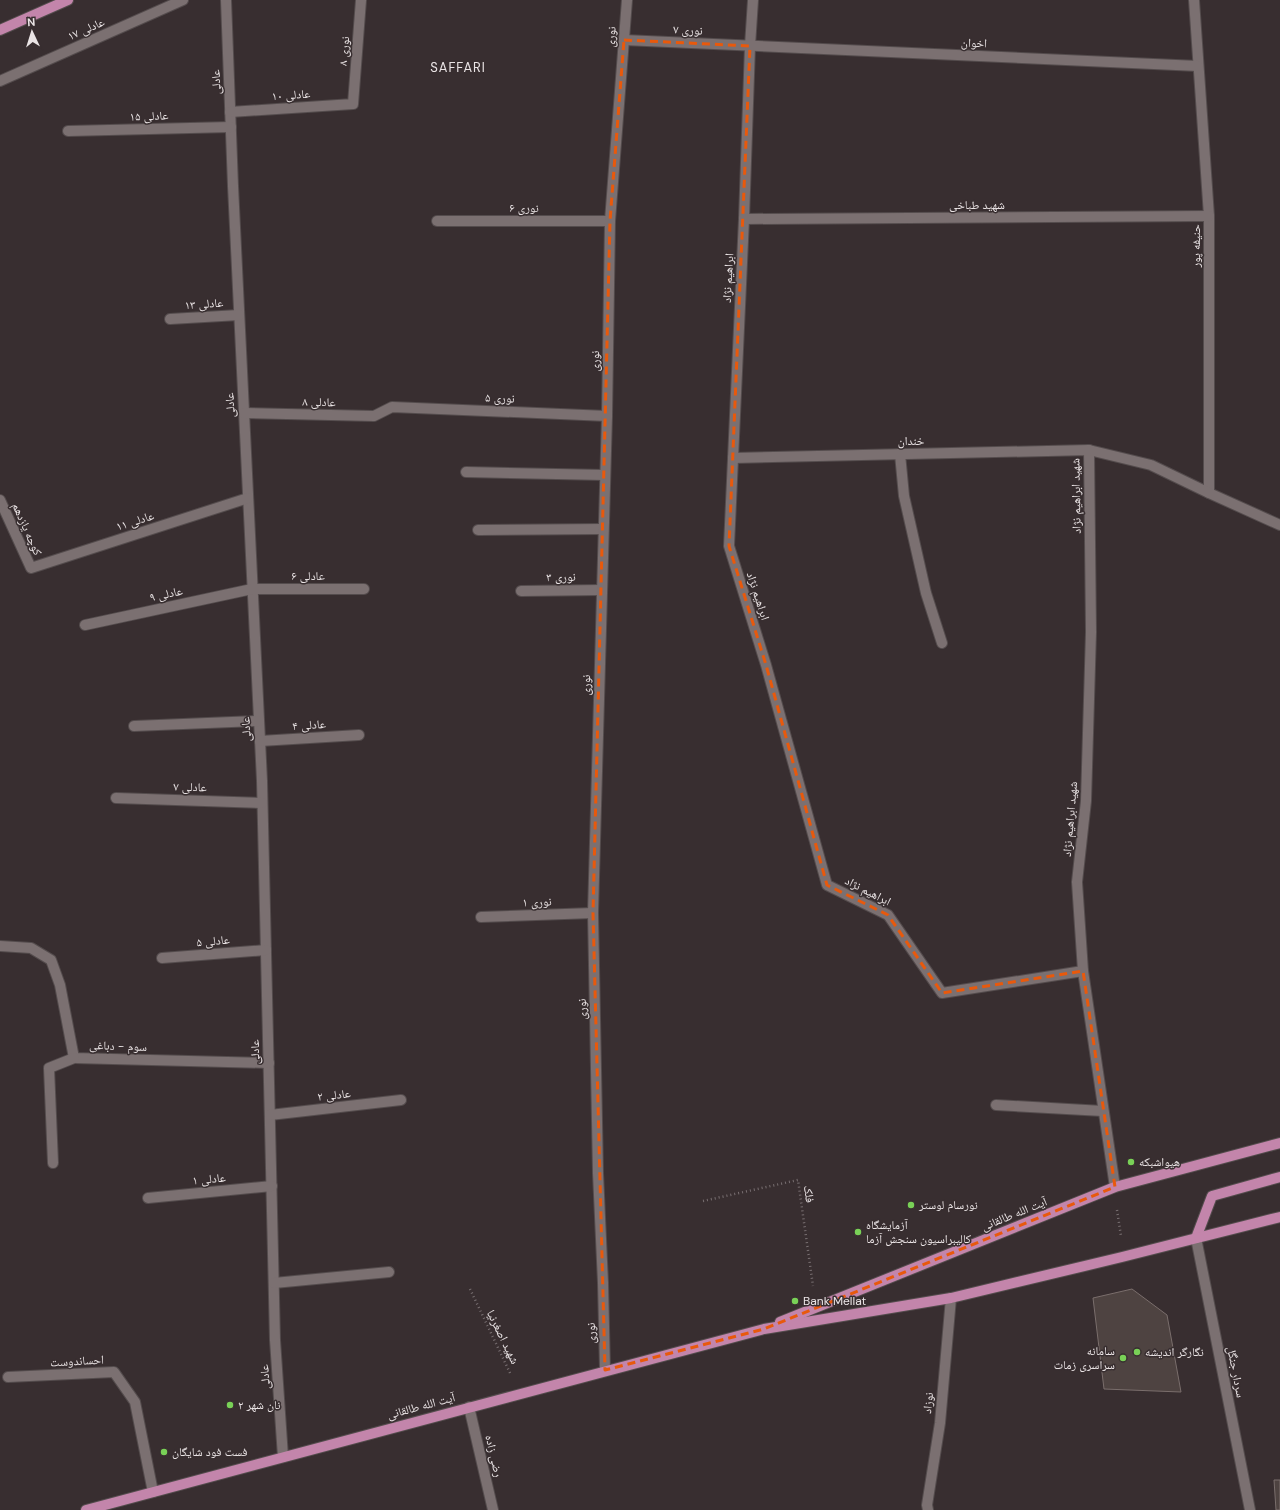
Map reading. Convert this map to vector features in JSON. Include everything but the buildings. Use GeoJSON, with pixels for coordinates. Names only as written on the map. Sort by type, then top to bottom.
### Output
{"type":"FeatureCollection","features":[{"type":"Feature","properties":{"kind":"main road"},"geometry":{"type":"LineString","coordinates":[[0,30],[68,0]]}},
{"type":"Feature","properties":{"kind":"main road","name":"آیت الله طالقانی"},"geometry":{"type":"LineString","coordinates":[[764,1329],[1115,1187],[1280,1143]]}},
{"type":"Feature","properties":{"kind":"main road"},"geometry":{"type":"LineString","coordinates":[[1196,1238],[1212,1196],[1280,1177]]}},
{"type":"Feature","properties":{"kind":"main road","name":"آیت الله طالقانی"},"geometry":{"type":"LineString","coordinates":[[86,1510],[605,1370],[764,1329],[951,1298],[1280,1217]]}},
{"type":"Feature","properties":{"kind":"street","name":"عادلی ۱۷"},"geometry":{"type":"LineString","coordinates":[[0,81],[183,0]]}},
{"type":"Feature","properties":{"kind":"street","name":"عادلی"},"geometry":{"type":"LineString","coordinates":[[226,0],[239,315],[260,742],[275,1340],[283,1457]]}},
{"type":"Feature","properties":{"kind":"street","name":"نوری ۸"},"geometry":{"type":"LineString","coordinates":[[353,104],[361,0]]}},
{"type":"Feature","properties":{"kind":"street","name":"نوری"},"geometry":{"type":"LineString","coordinates":[[605,1370],[598,1173],[593,913],[607,416],[610,221],[627,0]]}},
{"type":"Feature","properties":{"kind":"street","name":"ابراهیم نژاد"},"geometry":{"type":"LineString","coordinates":[[753,0],[729,546],[766,665],[827,885],[888,915],[942,993],[1083,971]]}},
{"type":"Feature","properties":{"kind":"street","name":"حنیفه پور"},"geometry":{"type":"LineString","coordinates":[[1194,0],[1209,216],[1209,493]]}},
{"type":"Feature","properties":{"kind":"street","name":"نوری ۷"},"geometry":{"type":"LineString","coordinates":[[624,40],[750,46]]}},
{"type":"Feature","properties":{"kind":"street","name":"اخوان"},"geometry":{"type":"LineString","coordinates":[[750,46],[1198,66]]}},
{"type":"Feature","properties":{"kind":"street","name":"عادلی ۱۰"},"geometry":{"type":"LineString","coordinates":[[230,112],[353,104]]}},
{"type":"Feature","properties":{"kind":"street","name":"عادلی ۱۵"},"geometry":{"type":"LineString","coordinates":[[68,132],[231,127]]}},
{"type":"Feature","properties":{"kind":"street","name":"شهید طباخی"},"geometry":{"type":"LineString","coordinates":[[744,219],[1209,216]]}},
{"type":"Feature","properties":{"kind":"street","name":"نوری ۶"},"geometry":{"type":"LineString","coordinates":[[437,221],[610,221]]}},
{"type":"Feature","properties":{"kind":"street","name":"عادلی ۱۳"},"geometry":{"type":"LineString","coordinates":[[170,319],[239,315]]}},
{"type":"Feature","properties":{"kind":"street","name":"نوری ۵"},"geometry":{"type":"LineString","coordinates":[[392,407],[607,416]]}},
{"type":"Feature","properties":{"kind":"street","name":"عادلی ۸"},"geometry":{"type":"LineString","coordinates":[[244,413],[374,416],[392,407]]}},
{"type":"Feature","properties":{"kind":"street"},"geometry":{"type":"LineString","coordinates":[[1089,450],[1151,464],[1209,493],[1280,525]]}},
{"type":"Feature","properties":{"kind":"street","name":"خندان"},"geometry":{"type":"LineString","coordinates":[[733,458],[1089,450]]}},
{"type":"Feature","properties":{"kind":"street","name":"شهید ابراهیم نژاد"},"geometry":{"type":"LineString","coordinates":[[1089,450],[1091,632],[1086,800],[1078,882],[1083,971],[1115,1187]]}},
{"type":"Feature","properties":{"kind":"street"},"geometry":{"type":"LineString","coordinates":[[900,454],[904,496],[926,593],[942,643]]}},
{"type":"Feature","properties":{"kind":"street"},"geometry":{"type":"LineString","coordinates":[[466,472],[605,475]]}},
{"type":"Feature","properties":{"kind":"street","name":"عادلی ۱۱"},"geometry":{"type":"LineString","coordinates":[[31,568],[248,498]]}},
{"type":"Feature","properties":{"kind":"street","name":"کوچه یازدهم"},"geometry":{"type":"LineString","coordinates":[[0,500],[31,568]]}},
{"type":"Feature","properties":{"kind":"street"},"geometry":{"type":"LineString","coordinates":[[478,530],[603,529]]}},
{"type":"Feature","properties":{"kind":"street","name":"عادلی ۶"},"geometry":{"type":"LineString","coordinates":[[252,589],[364,589]]}},
{"type":"Feature","properties":{"kind":"street","name":"عادلی ۹"},"geometry":{"type":"LineString","coordinates":[[85,625],[252,589]]}},
{"type":"Feature","properties":{"kind":"street","name":"نوری ۳"},"geometry":{"type":"LineString","coordinates":[[521,591],[602,590]]}},
{"type":"Feature","properties":{"kind":"street"},"geometry":{"type":"LineString","coordinates":[[134,726],[259,720]]}},
{"type":"Feature","properties":{"kind":"street","name":"عادلی ۴"},"geometry":{"type":"LineString","coordinates":[[260,742],[359,734]]}},
{"type":"Feature","properties":{"kind":"street","name":"عادلی ۷"},"geometry":{"type":"LineString","coordinates":[[116,798],[262,803]]}},
{"type":"Feature","properties":{"kind":"street","name":"نوری ۱"},"geometry":{"type":"LineString","coordinates":[[481,917],[593,913]]}},
{"type":"Feature","properties":{"kind":"street","name":"سوم - دباغی"},"geometry":{"type":"LineString","coordinates":[[0,946],[31,948],[51,960],[60,985],[74,1058],[269,1063]]}},
{"type":"Feature","properties":{"kind":"street","name":"عادلی ۵"},"geometry":{"type":"LineString","coordinates":[[162,958],[266,950]]}},
{"type":"Feature","properties":{"kind":"street"},"geometry":{"type":"LineString","coordinates":[[53,1163],[49,1068],[74,1058]]}},
{"type":"Feature","properties":{"kind":"street","name":"عادلی ۲"},"geometry":{"type":"LineString","coordinates":[[270,1115],[401,1100]]}},
{"type":"Feature","properties":{"kind":"street"},"geometry":{"type":"LineString","coordinates":[[996,1105],[1103,1111]]}},
{"type":"Feature","properties":{"kind":"street","name":"عادلی ۱"},"geometry":{"type":"LineString","coordinates":[[148,1198],[272,1186]]}},
{"type":"Feature","properties":{"kind":"street","name":"سردار جنگل"},"geometry":{"type":"LineString","coordinates":[[1196,1238],[1250,1510]]}},
{"type":"Feature","properties":{"kind":"street"},"geometry":{"type":"LineString","coordinates":[[274,1283],[389,1272]]}},
{"type":"Feature","properties":{"kind":"street","name":"نوزاد"},"geometry":{"type":"LineString","coordinates":[[928,1510],[927,1505],[940,1423],[951,1298]]}},
{"type":"Feature","properties":{"kind":"street","name":"احساندوست"},"geometry":{"type":"LineString","coordinates":[[8,1377],[114,1372],[135,1402],[153,1492]]}},
{"type":"Feature","properties":{"kind":"street","name":"رضی زاده"},"geometry":{"type":"LineString","coordinates":[[469,1407],[493,1510]]}},
{"type":"Feature","properties":{"kind":"path","name":"فلک"},"geometry":{"type":"LineString","coordinates":[[703,1201],[798,1180],[815,1308]]}},
{"type":"Feature","properties":{"kind":"path"},"geometry":{"type":"LineString","coordinates":[[1115,1187],[1123,1256]]}},
{"type":"Feature","properties":{"kind":"path","name":"شهید اصغرنیا"},"geometry":{"type":"LineString","coordinates":[[470,1289],[520,1393]]}},
{"type":"Feature","properties":{"kind":"highlighted area"},"geometry":{"type":"Polygon","coordinates":[[[624,40],[750,46],[729,546],[766,665],[827,885],[888,915],[942,993],[1083,971],[1115,1187],[764,1329],[605,1370],[593,913],[610,221],[624,40]]]}},
{"type":"Feature","properties":{"kind":"place","name":"هیواشبکه"},"geometry":{"type":"Point","coordinates":[1131,1162]}},
{"type":"Feature","properties":{"kind":"place","name":"نورسام لوستر"},"geometry":{"type":"Point","coordinates":[911,1205]}},
{"type":"Feature","properties":{"kind":"place","name":"آزمایشگاه کالیبراسیون سنجش آزما"},"geometry":{"type":"Point","coordinates":[858,1232]}},
{"type":"Feature","properties":{"kind":"place","name":"Bank Mellat"},"geometry":{"type":"Point","coordinates":[795,1301]}},
{"type":"Feature","properties":{"kind":"place","name":"نگارگر اندیشه"},"geometry":{"type":"Point","coordinates":[1137,1352]}},
{"type":"Feature","properties":{"kind":"place","name":"سامانه سراسری زمات"},"geometry":{"type":"Point","coordinates":[1123,1358]}},
{"type":"Feature","properties":{"kind":"place","name":"نان شهر ۲"},"geometry":{"type":"Point","coordinates":[230,1405]}},
{"type":"Feature","properties":{"kind":"place","name":"فست فود شایگان"},"geometry":{"type":"Point","coordinates":[164,1452]}},
{"type":"Feature","properties":{"kind":"district","name":"SAFFARI"},"geometry":{"type":"Point","coordinates":[458,67]}}]}
